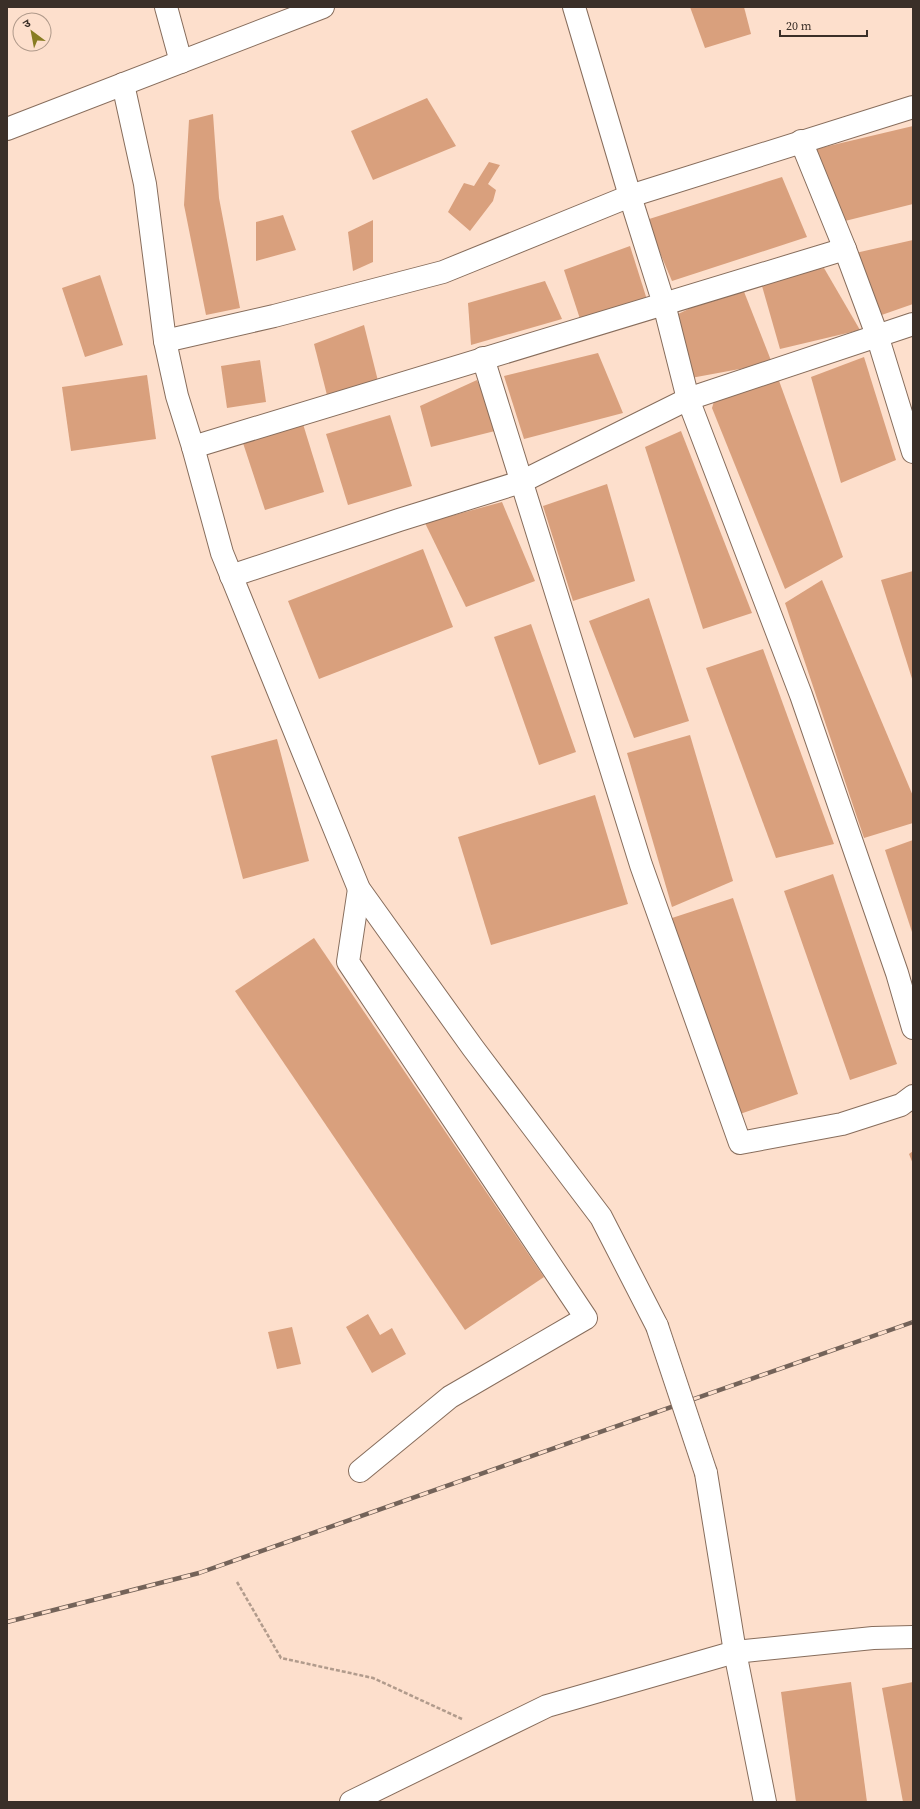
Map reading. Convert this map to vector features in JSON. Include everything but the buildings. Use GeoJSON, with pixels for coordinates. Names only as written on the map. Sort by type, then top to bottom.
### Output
{"type":"FeatureCollection","features":[{"type":"Feature","properties":{"kind":"street"},"geometry":{"type":"LineString","coordinates":[[166,7],[181,62]]}},
{"type":"Feature","properties":{"kind":"street"},"geometry":{"type":"LineString","coordinates":[[7,130],[323,7]]}},
{"type":"Feature","properties":{"kind":"street"},"geometry":{"type":"LineString","coordinates":[[574,7],[630,196],[664,304],[688,399],[801,695],[897,973],[913,1028]]}},
{"type":"Feature","properties":{"kind":"street"},"geometry":{"type":"LineString","coordinates":[[123,84],[145,184],[165,341],[177,396],[193,447],[222,552],[359,889],[473,1048],[601,1217],[657,1326],[706,1473],[735,1652],[764,1802]]}},
{"type":"Feature","properties":{"kind":"street"},"geometry":{"type":"LineString","coordinates":[[165,341],[274,316],[443,272],[630,196],[913,107]]}},
{"type":"Feature","properties":{"kind":"street"},"geometry":{"type":"LineString","coordinates":[[801,141],[845,249],[877,335],[913,452]]}},
{"type":"Feature","properties":{"kind":"street"},"geometry":{"type":"LineString","coordinates":[[193,447],[845,249]]}},
{"type":"Feature","properties":{"kind":"street"},"geometry":{"type":"LineString","coordinates":[[231,576],[399,520],[521,482],[688,399],[913,324]]}},
{"type":"Feature","properties":{"kind":"street"},"geometry":{"type":"LineString","coordinates":[[483,358],[641,865],[740,1143],[842,1124],[901,1105],[913,1096]]}},
{"type":"Feature","properties":{"kind":"street"},"geometry":{"type":"LineString","coordinates":[[359,889],[348,962],[586,1318],[450,1397],[360,1471]]}},
{"type":"Feature","properties":{"kind":"street"},"geometry":{"type":"LineString","coordinates":[[351,1802],[547,1706],[735,1652],[873,1638],[913,1637]]}},
{"type":"Feature","properties":{"kind":"path"},"geometry":{"type":"LineString","coordinates":[[237,1582],[281,1658],[373,1678],[493,1733]]}},
{"type":"Feature","properties":{"kind":"railway"},"geometry":{"type":"LineString","coordinates":[[7,1622],[199,1573],[913,1322]]}}]}
